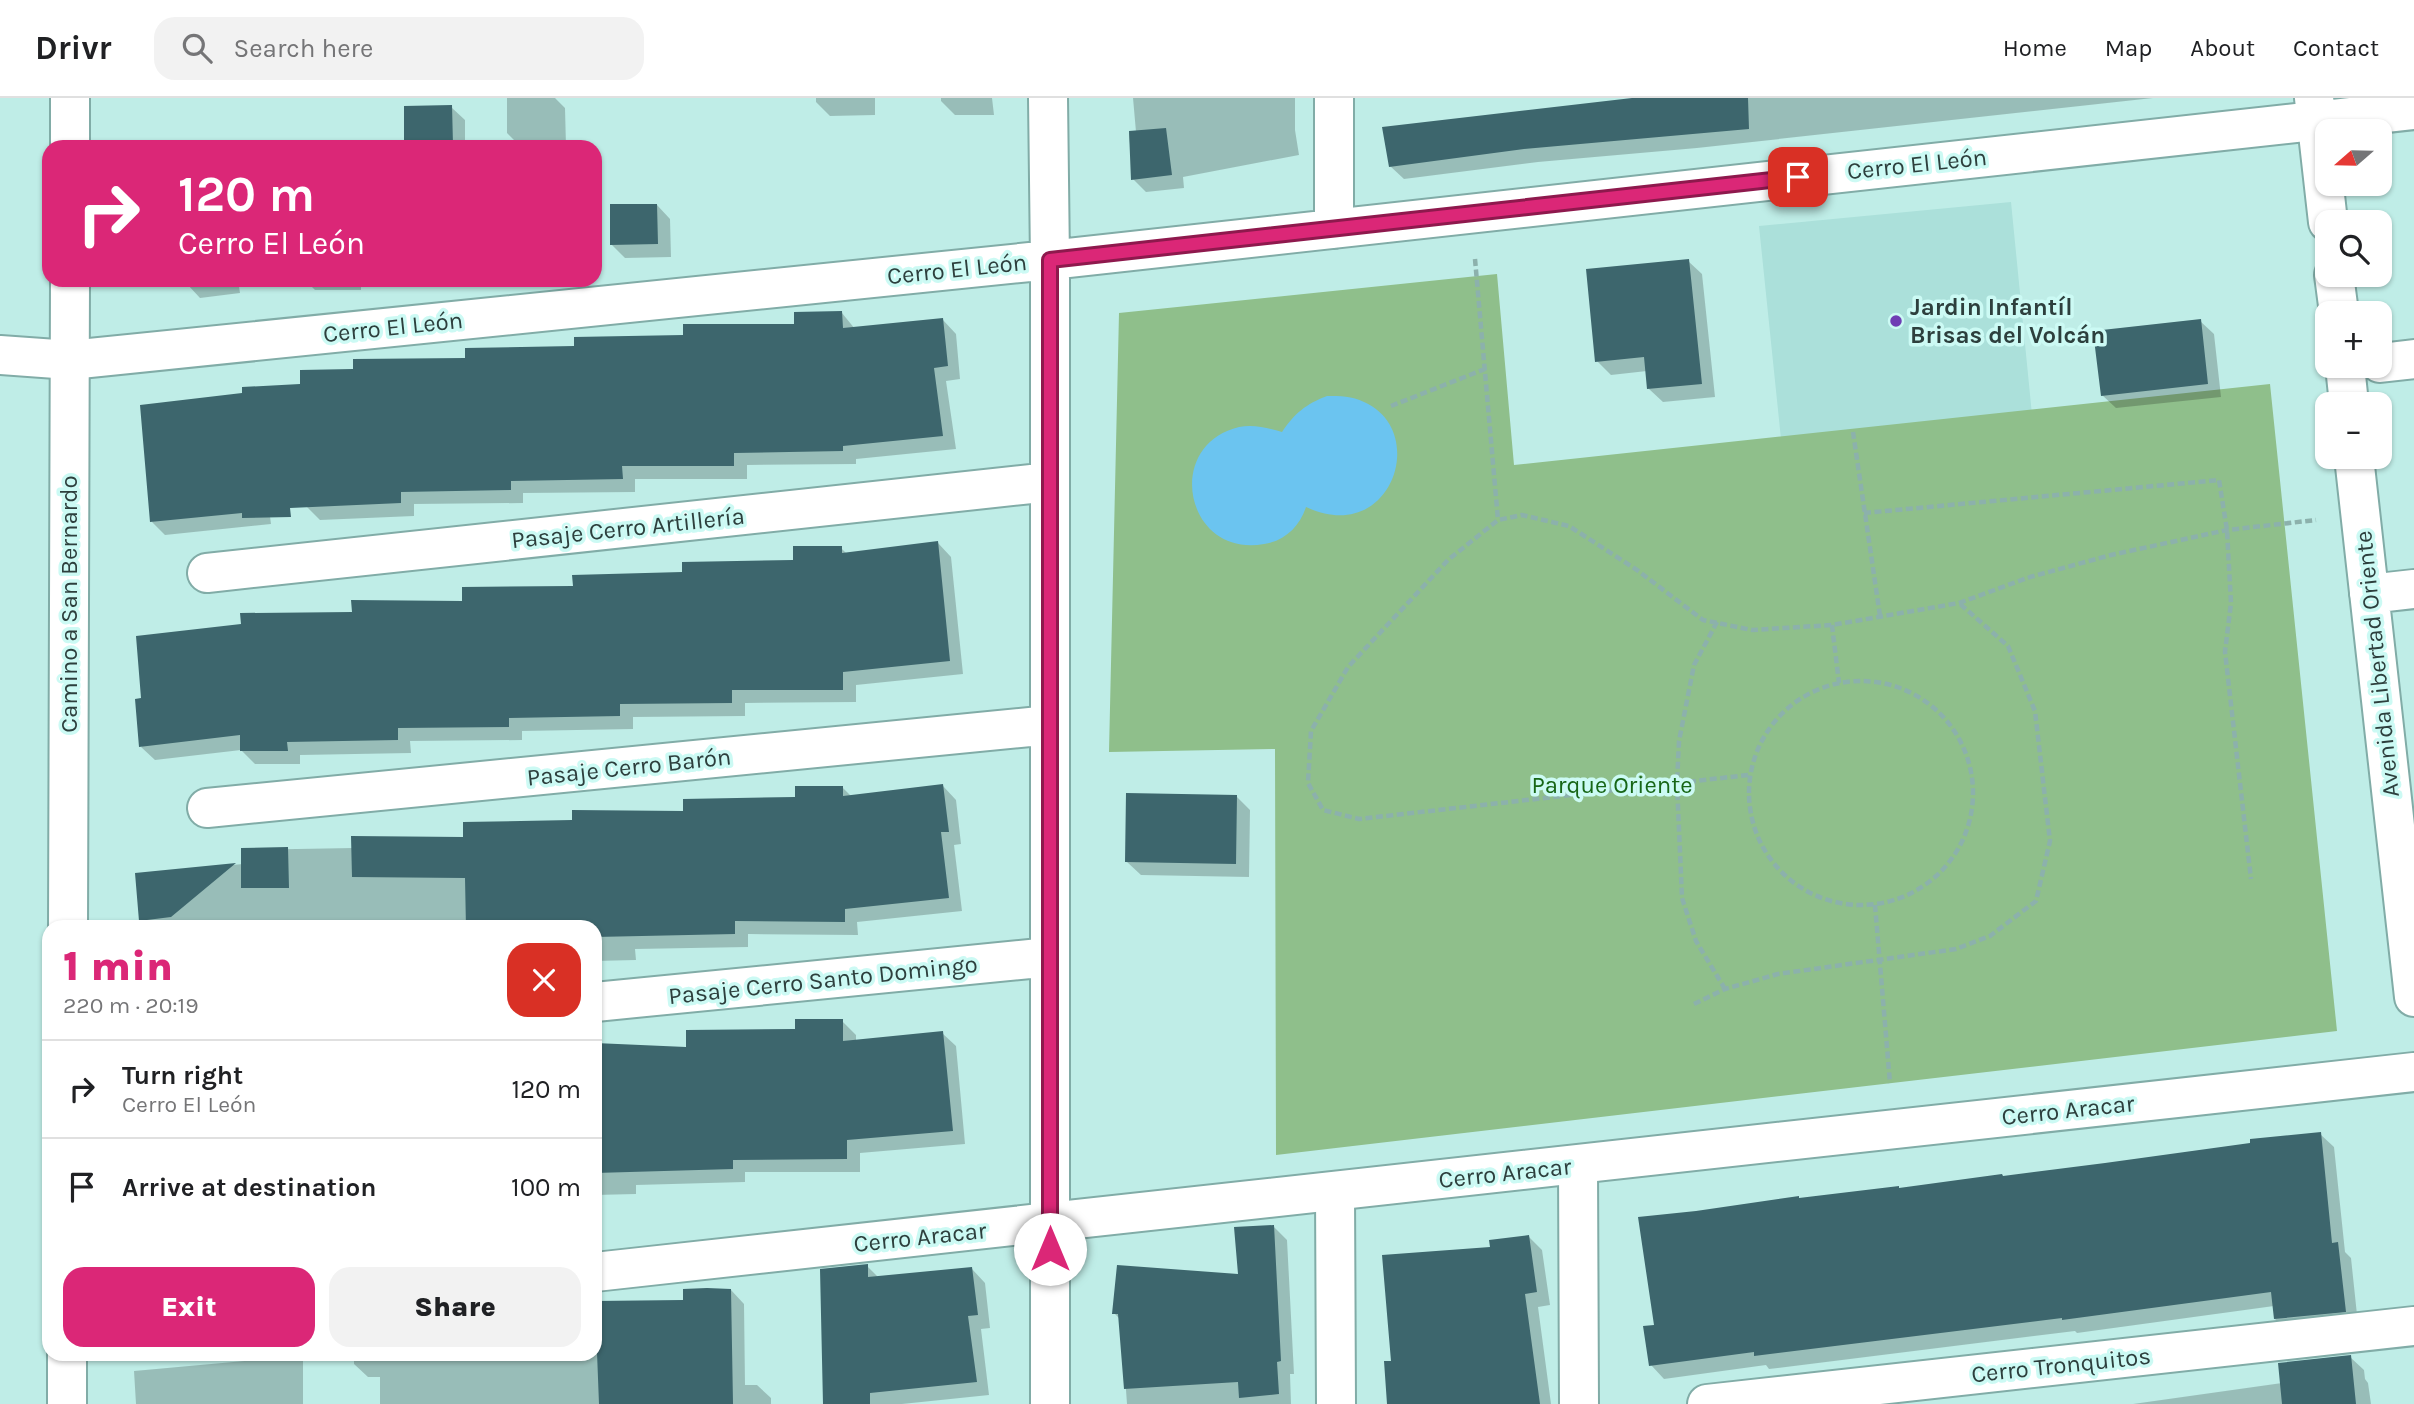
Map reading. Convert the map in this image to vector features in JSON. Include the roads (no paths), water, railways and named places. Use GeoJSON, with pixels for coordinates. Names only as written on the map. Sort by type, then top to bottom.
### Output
{"type":"FeatureCollection","features":[{"type":"Feature","properties":{"kind":"street"},"geometry":{"type":"LineString","coordinates":[[70,98],[70,140]]}},
{"type":"Feature","properties":{"kind":"street"},"geometry":{"type":"LineString","coordinates":[[1048,98],[1050,1404]]}},
{"type":"Feature","properties":{"kind":"street"},"geometry":{"type":"LineString","coordinates":[[1334,98],[1334,229]]}},
{"type":"Feature","properties":{"kind":"street"},"geometry":{"type":"LineString","coordinates":[[2316,109],[2327,210]]}},
{"type":"Feature","properties":{"kind":"street","name":"Cerro El León"},"geometry":{"type":"LineString","coordinates":[[0,355],[70,360],[1334,229],[2316,109],[2414,110]]}},
{"type":"Feature","properties":{"kind":"street","name":"Camino a San Bernardo"},"geometry":{"type":"LineString","coordinates":[[68,920],[70,287]]}},
{"type":"Feature","properties":{"kind":"street"},"geometry":{"type":"LineString","coordinates":[[2392,362],[2414,359]]}},
{"type":"Feature","properties":{"kind":"street","name":"Avenida Libertad Oriente"},"geometry":{"type":"LineString","coordinates":[[2355,469],[2370,594],[2404,822],[2414,997]]}},
{"type":"Feature","properties":{"kind":"street","name":"Pasaje Cerro Artillería"},"geometry":{"type":"LineString","coordinates":[[207,573],[1050,482]]}},
{"type":"Feature","properties":{"kind":"street"},"geometry":{"type":"LineString","coordinates":[[2370,594],[2414,589]]}},
{"type":"Feature","properties":{"kind":"street","name":"Pasaje Cerro Barón"},"geometry":{"type":"LineString","coordinates":[[207,808],[1050,725]]}},
{"type":"Feature","properties":{"kind":"street","name":"Pasaje Cerro Santo Domingo"},"geometry":{"type":"LineString","coordinates":[[602,1001],[1051,957]]}},
{"type":"Feature","properties":{"kind":"street","name":"Cerro Aracar"},"geometry":{"type":"LineString","coordinates":[[602,1271],[2414,1072]]}},
{"type":"Feature","properties":{"kind":"street"},"geometry":{"type":"LineString","coordinates":[[1578,1164],[1579,1404]]}},
{"type":"Feature","properties":{"kind":"street"},"geometry":{"type":"LineString","coordinates":[[1335,1192],[1336,1404]]}},
{"type":"Feature","properties":{"kind":"street","name":"Cerro Tronquitos"},"geometry":{"type":"LineString","coordinates":[[1707,1404],[2414,1326]]}},
{"type":"Feature","properties":{"kind":"street"},"geometry":{"type":"LineString","coordinates":[[67,1361],[67,1404]]}},
{"type":"Feature","properties":{"kind":"water"},"geometry":{"type":"Polygon","coordinates":[[[1327,396],[1350,397],[1364,402],[1384,416],[1395,436],[1397,459],[1392,480],[1379,499],[1360,512],[1336,515],[1306,507],[1291,532],[1279,540],[1264,544],[1237,544],[1216,534],[1201,518],[1193,498],[1193,476],[1200,455],[1215,438],[1239,427],[1256,426],[1282,432],[1302,410],[1327,396]]]}},
{"type":"Feature","properties":{"kind":"place","name":"Jardin Infantíl Brisas del Volcán"},"geometry":{"type":"Point","coordinates":[1896,321]}},
{"type":"Feature","properties":{"kind":"park label","name":"Parque Oriente"},"geometry":{"type":"Point","coordinates":[1612,785]}}]}
